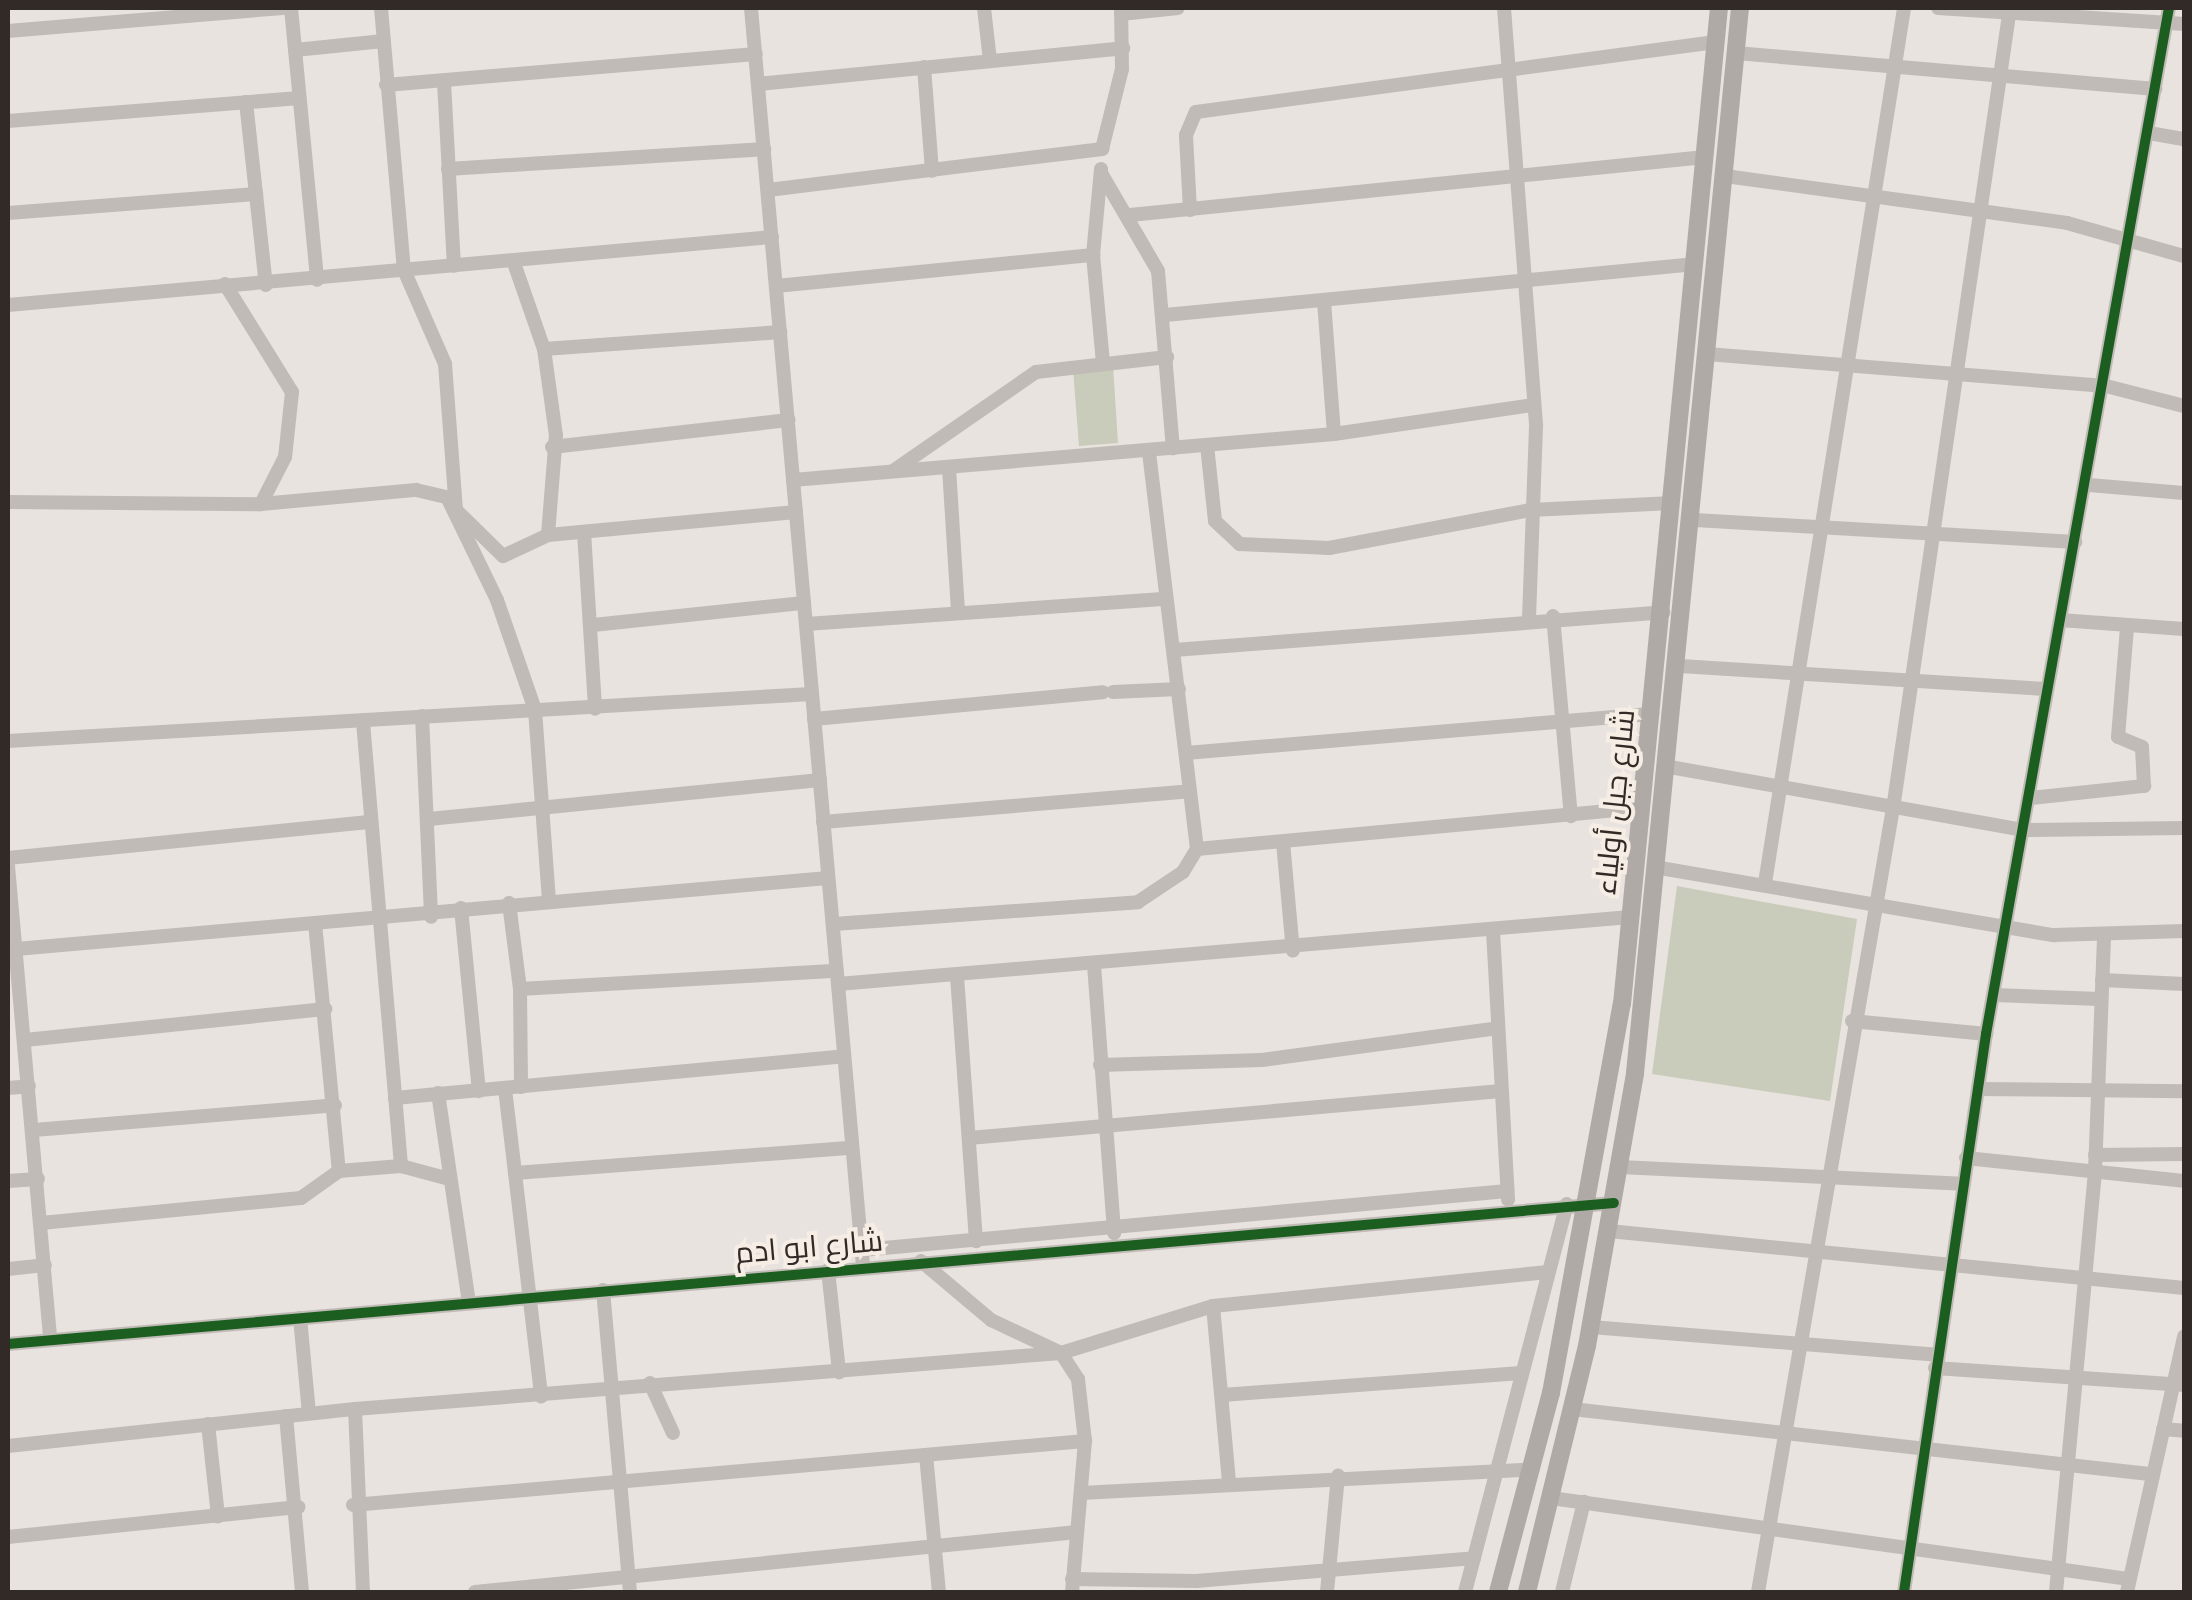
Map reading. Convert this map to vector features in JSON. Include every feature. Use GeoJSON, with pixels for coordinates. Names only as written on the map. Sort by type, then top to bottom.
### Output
{"type":"FeatureCollection","features":[{"type":"Feature","properties":{"kind":"main road","name":"شارع جبل أولياء"},"geometry":{"type":"LineString","coordinates":[[1498,1592],[1532,1468],[1589,1200],[1630,917],[1664,612],[1719,8]]}},
{"type":"Feature","properties":{"kind":"main road","name":"شارع جبل أولياء"},"geometry":{"type":"LineString","coordinates":[[1527,1592],[1591,1327],[1620,1167],[1660,868],[1740,8]]}},
{"type":"Feature","properties":{"kind":"street"},"geometry":{"type":"LineString","coordinates":[[8,32],[103,15],[287,8],[295,50],[317,280]]}},
{"type":"Feature","properties":{"kind":"street"},"geometry":{"type":"LineString","coordinates":[[381,8],[404,270],[445,364],[456,510],[535,710],[550,900]]}},
{"type":"Feature","properties":{"kind":"street"},"geometry":{"type":"LineString","coordinates":[[751,8],[863,1266]]}},
{"type":"Feature","properties":{"kind":"street"},"geometry":{"type":"LineString","coordinates":[[984,8],[990,61]]}},
{"type":"Feature","properties":{"kind":"street"},"geometry":{"type":"LineString","coordinates":[[1102,362],[1093,255],[1102,149],[1123,48],[1121,11],[1178,8]]}},
{"type":"Feature","properties":{"kind":"street"},"geometry":{"type":"LineString","coordinates":[[1504,8],[1534,405],[1529,618]]}},
{"type":"Feature","properties":{"kind":"street"},"geometry":{"type":"LineString","coordinates":[[1765,883],[1803,674],[1818,528],[1904,8]]}},
{"type":"Feature","properties":{"kind":"street"},"geometry":{"type":"LineString","coordinates":[[1938,8],[2168,15],[2184,24]]}},
{"type":"Feature","properties":{"kind":"street"},"geometry":{"type":"LineString","coordinates":[[1758,1592],[1852,1021],[1894,802],[1950,372],[2009,10]]}},
{"type":"Feature","properties":{"kind":"street"},"geometry":{"type":"LineString","coordinates":[[1904,1592],[1986,1034],[2025,830],[2046,689],[2089,484],[2168,15]]}},
{"type":"Feature","properties":{"kind":"street"},"geometry":{"type":"LineString","coordinates":[[295,50],[384,42]]}},
{"type":"Feature","properties":{"kind":"street"},"geometry":{"type":"LineString","coordinates":[[1190,210],[1186,134],[1196,112],[1715,42]]}},
{"type":"Feature","properties":{"kind":"street"},"geometry":{"type":"LineString","coordinates":[[758,84],[1123,48]]}},
{"type":"Feature","properties":{"kind":"street"},"geometry":{"type":"LineString","coordinates":[[1736,53],[2156,89]]}},
{"type":"Feature","properties":{"kind":"street"},"geometry":{"type":"LineString","coordinates":[[386,86],[756,54]]}},
{"type":"Feature","properties":{"kind":"street"},"geometry":{"type":"LineString","coordinates":[[924,68],[932,170]]}},
{"type":"Feature","properties":{"kind":"street"},"geometry":{"type":"LineString","coordinates":[[444,82],[454,266]]}},
{"type":"Feature","properties":{"kind":"street"},"geometry":{"type":"LineString","coordinates":[[8,120],[299,98]]}},
{"type":"Feature","properties":{"kind":"street"},"geometry":{"type":"LineString","coordinates":[[246,102],[266,284]]}},
{"type":"Feature","properties":{"kind":"street"},"geometry":{"type":"LineString","coordinates":[[2149,133],[2184,139]]}},
{"type":"Feature","properties":{"kind":"street"},"geometry":{"type":"LineString","coordinates":[[448,170],[764,149]]}},
{"type":"Feature","properties":{"kind":"street"},"geometry":{"type":"LineString","coordinates":[[768,190],[1102,149]]}},
{"type":"Feature","properties":{"kind":"street"},"geometry":{"type":"LineString","coordinates":[[1130,216],[1519,173],[1705,157]]}},
{"type":"Feature","properties":{"kind":"street"},"geometry":{"type":"LineString","coordinates":[[1101,172],[1130,216],[1158,271],[1174,448]]}},
{"type":"Feature","properties":{"kind":"street"},"geometry":{"type":"LineString","coordinates":[[1724,176],[1977,209],[2130,240],[2184,256]]}},
{"type":"Feature","properties":{"kind":"street"},"geometry":{"type":"LineString","coordinates":[[8,213],[256,194]]}},
{"type":"Feature","properties":{"kind":"street"},"geometry":{"type":"LineString","coordinates":[[8,305],[772,238]]}},
{"type":"Feature","properties":{"kind":"street"},"geometry":{"type":"LineString","coordinates":[[776,286],[1093,255]]}},
{"type":"Feature","properties":{"kind":"street"},"geometry":{"type":"LineString","coordinates":[[514,263],[544,349],[552,447],[548,535]]}},
{"type":"Feature","properties":{"kind":"street"},"geometry":{"type":"LineString","coordinates":[[1164,315],[1524,277],[1696,264]]}},
{"type":"Feature","properties":{"kind":"street"},"geometry":{"type":"LineString","coordinates":[[226,284],[292,392],[284,457],[261,504]]}},
{"type":"Feature","properties":{"kind":"street"},"geometry":{"type":"LineString","coordinates":[[1324,301],[1334,434]]}},
{"type":"Feature","properties":{"kind":"street"},"geometry":{"type":"LineString","coordinates":[[544,349],[780,332]]}},
{"type":"Feature","properties":{"kind":"street"},"geometry":{"type":"LineString","coordinates":[[1707,354],[2106,386],[2184,406]]}},
{"type":"Feature","properties":{"kind":"street"},"geometry":{"type":"LineString","coordinates":[[893,472],[1016,382],[1102,362],[1167,357]]}},
{"type":"Feature","properties":{"kind":"street"},"geometry":{"type":"LineString","coordinates":[[793,480],[1334,434],[1534,405]]}},
{"type":"Feature","properties":{"kind":"street"},"geometry":{"type":"LineString","coordinates":[[552,447],[788,420]]}},
{"type":"Feature","properties":{"kind":"street"},"geometry":{"type":"LineString","coordinates":[[1207,445],[1216,521],[1240,544],[1329,548],[1531,510],[1672,503]]}},
{"type":"Feature","properties":{"kind":"street"},"geometry":{"type":"LineString","coordinates":[[834,924],[1138,902],[1175,883],[1196,849],[1149,451]]}},
{"type":"Feature","properties":{"kind":"street"},"geometry":{"type":"LineString","coordinates":[[949,468],[958,610]]}},
{"type":"Feature","properties":{"kind":"street"},"geometry":{"type":"LineString","coordinates":[[2089,484],[2184,493]]}},
{"type":"Feature","properties":{"kind":"street"},"geometry":{"type":"LineString","coordinates":[[8,502],[261,504],[426,490],[456,510],[503,556],[548,535],[796,512]]}},
{"type":"Feature","properties":{"kind":"street"},"geometry":{"type":"LineString","coordinates":[[1695,520],[2075,542]]}},
{"type":"Feature","properties":{"kind":"street"},"geometry":{"type":"LineString","coordinates":[[584,532],[593,624],[595,710]]}},
{"type":"Feature","properties":{"kind":"street"},"geometry":{"type":"LineString","coordinates":[[806,624],[958,610],[1166,598]]}},
{"type":"Feature","properties":{"kind":"street"},"geometry":{"type":"LineString","coordinates":[[593,624],[804,603]]}},
{"type":"Feature","properties":{"kind":"street"},"geometry":{"type":"LineString","coordinates":[[1174,650],[1552,616],[1664,612]]}},
{"type":"Feature","properties":{"kind":"street"},"geometry":{"type":"LineString","coordinates":[[1552,616],[1571,816]]}},
{"type":"Feature","properties":{"kind":"street"},"geometry":{"type":"LineString","coordinates":[[2060,620],[2184,629]]}},
{"type":"Feature","properties":{"kind":"street"},"geometry":{"type":"LineString","coordinates":[[2030,798],[2144,786],[2142,746],[2118,737],[2127,627]]}},
{"type":"Feature","properties":{"kind":"street"},"geometry":{"type":"LineString","coordinates":[[1680,666],[2046,689]]}},
{"type":"Feature","properties":{"kind":"street"},"geometry":{"type":"LineString","coordinates":[[814,718],[1179,689]]}},
{"type":"Feature","properties":{"kind":"street"},"geometry":{"type":"LineString","coordinates":[[8,741],[535,710],[595,710],[812,694]]}},
{"type":"Feature","properties":{"kind":"street"},"geometry":{"type":"LineString","coordinates":[[1186,753],[1560,718],[1652,714]]}},
{"type":"Feature","properties":{"kind":"street"},"geometry":{"type":"LineString","coordinates":[[422,716],[431,916]]}},
{"type":"Feature","properties":{"kind":"street"},"geometry":{"type":"LineString","coordinates":[[364,722],[401,1166]]}},
{"type":"Feature","properties":{"kind":"street"},"geometry":{"type":"LineString","coordinates":[[1670,766],[1894,802],[2025,830],[2184,828]]}},
{"type":"Feature","properties":{"kind":"street"},"geometry":{"type":"LineString","coordinates":[[429,819],[820,780]]}},
{"type":"Feature","properties":{"kind":"street"},"geometry":{"type":"LineString","coordinates":[[823,822],[1190,792]]}},
{"type":"Feature","properties":{"kind":"street"},"geometry":{"type":"LineString","coordinates":[[1196,849],[1642,808]]}},
{"type":"Feature","properties":{"kind":"street"},"geometry":{"type":"LineString","coordinates":[[8,858],[371,822]]}},
{"type":"Feature","properties":{"kind":"street"},"geometry":{"type":"LineString","coordinates":[[1283,842],[1292,952]]}},
{"type":"Feature","properties":{"kind":"street"},"geometry":{"type":"LineString","coordinates":[[8,866],[16,948],[14,994],[25,1040],[50,1340]]}},
{"type":"Feature","properties":{"kind":"street"},"geometry":{"type":"LineString","coordinates":[[1660,868],[1874,899],[2007,927],[2104,938],[2184,931]]}},
{"type":"Feature","properties":{"kind":"street"},"geometry":{"type":"LineString","coordinates":[[16,948],[315,923],[380,923],[508,903],[828,878]]}},
{"type":"Feature","properties":{"kind":"street"},"geometry":{"type":"LineString","coordinates":[[508,903],[520,989],[513,1088],[516,1172],[541,1396]]}},
{"type":"Feature","properties":{"kind":"street"},"geometry":{"type":"LineString","coordinates":[[460,908],[479,1091]]}},
{"type":"Feature","properties":{"kind":"street"},"geometry":{"type":"LineString","coordinates":[[520,989],[957,976],[1292,952],[1630,917]]}},
{"type":"Feature","properties":{"kind":"street"},"geometry":{"type":"LineString","coordinates":[[315,923],[340,1172]]}},
{"type":"Feature","properties":{"kind":"street"},"geometry":{"type":"LineString","coordinates":[[1492,931],[1510,1210]]}},
{"type":"Feature","properties":{"kind":"street"},"geometry":{"type":"LineString","coordinates":[[2056,1592],[2095,1172],[2104,938]]}},
{"type":"Feature","properties":{"kind":"street"},"geometry":{"type":"LineString","coordinates":[[1094,965],[1114,1232]]}},
{"type":"Feature","properties":{"kind":"street"},"geometry":{"type":"LineString","coordinates":[[957,976],[976,1242]]}},
{"type":"Feature","properties":{"kind":"street"},"geometry":{"type":"LineString","coordinates":[[2102,980],[2184,984]]}},
{"type":"Feature","properties":{"kind":"street"},"geometry":{"type":"LineString","coordinates":[[1994,995],[2100,999]]}},
{"type":"Feature","properties":{"kind":"street"},"geometry":{"type":"LineString","coordinates":[[25,1040],[325,1009]]}},
{"type":"Feature","properties":{"kind":"street"},"geometry":{"type":"LineString","coordinates":[[1852,1021],[1986,1034]]}},
{"type":"Feature","properties":{"kind":"street"},"geometry":{"type":"LineString","coordinates":[[1100,1065],[1276,1059],[1498,1028]]}},
{"type":"Feature","properties":{"kind":"street"},"geometry":{"type":"LineString","coordinates":[[395,1098],[844,1056]]}},
{"type":"Feature","properties":{"kind":"street"},"geometry":{"type":"LineString","coordinates":[[8,1088],[29,1086]]}},
{"type":"Feature","properties":{"kind":"street"},"geometry":{"type":"LineString","coordinates":[[1978,1089],[2184,1091]]}},
{"type":"Feature","properties":{"kind":"street"},"geometry":{"type":"LineString","coordinates":[[969,1138],[1501,1091]]}},
{"type":"Feature","properties":{"kind":"street"},"geometry":{"type":"LineString","coordinates":[[438,1093],[469,1302]]}},
{"type":"Feature","properties":{"kind":"street"},"geometry":{"type":"LineString","coordinates":[[34,1130],[335,1105]]}},
{"type":"Feature","properties":{"kind":"street"},"geometry":{"type":"LineString","coordinates":[[516,1172],[851,1148]]}},
{"type":"Feature","properties":{"kind":"street"},"geometry":{"type":"LineString","coordinates":[[2095,1155],[2184,1154]]}},
{"type":"Feature","properties":{"kind":"street"},"geometry":{"type":"LineString","coordinates":[[1966,1158],[2184,1181]]}},
{"type":"Feature","properties":{"kind":"street"},"geometry":{"type":"LineString","coordinates":[[41,1222],[301,1198],[340,1172],[401,1166],[449,1179]]}},
{"type":"Feature","properties":{"kind":"street"},"geometry":{"type":"LineString","coordinates":[[1620,1167],[1825,1181],[1962,1184]]}},
{"type":"Feature","properties":{"kind":"street"},"geometry":{"type":"LineString","coordinates":[[8,1181],[38,1179]]}},
{"type":"Feature","properties":{"kind":"street"},"geometry":{"type":"LineString","coordinates":[[862,1250],[1114,1232],[1507,1191]]}},
{"type":"Feature","properties":{"kind":"street","name":"شارع ابو ادم"},"geometry":{"type":"LineString","coordinates":[[8,1344],[1589,1200],[1614,1204]]}},
{"type":"Feature","properties":{"kind":"street"},"geometry":{"type":"LineString","coordinates":[[1465,1592],[1567,1204]]}},
{"type":"Feature","properties":{"kind":"street"},"geometry":{"type":"LineString","coordinates":[[1609,1231],[2184,1288]]}},
{"type":"Feature","properties":{"kind":"street"},"geometry":{"type":"LineString","coordinates":[[921,1261],[992,1320],[1061,1353],[1084,1400],[1085,1441],[1072,1586],[1142,1586],[1474,1558]]}},
{"type":"Feature","properties":{"kind":"street"},"geometry":{"type":"LineString","coordinates":[[8,1269],[45,1265]]}},
{"type":"Feature","properties":{"kind":"street"},"geometry":{"type":"LineString","coordinates":[[828,1270],[839,1372]]}},
{"type":"Feature","properties":{"kind":"street"},"geometry":{"type":"LineString","coordinates":[[8,1446],[354,1408],[1061,1353],[1214,1306],[1548,1272]]}},
{"type":"Feature","properties":{"kind":"street"},"geometry":{"type":"LineString","coordinates":[[603,1290],[629,1586]]}},
{"type":"Feature","properties":{"kind":"street"},"geometry":{"type":"LineString","coordinates":[[1214,1306],[1229,1481]]}},
{"type":"Feature","properties":{"kind":"street"},"geometry":{"type":"LineString","coordinates":[[300,1318],[309,1413]]}},
{"type":"Feature","properties":{"kind":"street"},"geometry":{"type":"LineString","coordinates":[[1591,1327],[1798,1343],[2077,1377],[2180,1385]]}},
{"type":"Feature","properties":{"kind":"street"},"geometry":{"type":"LineString","coordinates":[[1552,1498],[1910,1545],[2058,1568],[2128,1586],[2149,1474],[2180,1385],[2184,1336]]}},
{"type":"Feature","properties":{"kind":"street"},"geometry":{"type":"LineString","coordinates":[[1222,1394],[1521,1372]]}},
{"type":"Feature","properties":{"kind":"street"},"geometry":{"type":"LineString","coordinates":[[650,1383],[673,1432]]}},
{"type":"Feature","properties":{"kind":"street"},"geometry":{"type":"LineString","coordinates":[[354,1408],[353,1506],[363,1592]]}},
{"type":"Feature","properties":{"kind":"street"},"geometry":{"type":"LineString","coordinates":[[1572,1409],[1786,1430],[2149,1474]]}},
{"type":"Feature","properties":{"kind":"street"},"geometry":{"type":"LineString","coordinates":[[286,1416],[298,1507],[302,1592]]}},
{"type":"Feature","properties":{"kind":"street"},"geometry":{"type":"LineString","coordinates":[[208,1424],[218,1516]]}},
{"type":"Feature","properties":{"kind":"street"},"geometry":{"type":"LineString","coordinates":[[2163,1429],[2184,1430]]}},
{"type":"Feature","properties":{"kind":"street"},"geometry":{"type":"LineString","coordinates":[[353,1506],[1085,1441]]}},
{"type":"Feature","properties":{"kind":"street"},"geometry":{"type":"LineString","coordinates":[[926,1455],[939,1592]]}},
{"type":"Feature","properties":{"kind":"street"},"geometry":{"type":"LineString","coordinates":[[1080,1494],[1498,1464],[1532,1468]]}},
{"type":"Feature","properties":{"kind":"street"},"geometry":{"type":"LineString","coordinates":[[1327,1592],[1326,1568],[1338,1476]]}},
{"type":"Feature","properties":{"kind":"street"},"geometry":{"type":"LineString","coordinates":[[1562,1592],[1584,1502]]}},
{"type":"Feature","properties":{"kind":"street"},"geometry":{"type":"LineString","coordinates":[[8,1537],[298,1507]]}},
{"type":"Feature","properties":{"kind":"street"},"geometry":{"type":"LineString","coordinates":[[476,1592],[629,1586],[1077,1532]]}},
{"type":"Feature","properties":{"kind":"green space"},"geometry":{"type":"Polygon","coordinates":[[[1113,366],[1118,443],[1079,446],[1073,369],[1113,366]]]}},
{"type":"Feature","properties":{"kind":"green space"},"geometry":{"type":"Polygon","coordinates":[[[1677,886],[1857,919],[1830,1101],[1652,1074],[1677,886]]]}},
{"type":"Feature","properties":{"kind":"cycle path"},"geometry":{"type":"LineString","coordinates":[[1904,1592],[1986,1034],[2169,8]]}},
{"type":"Feature","properties":{"kind":"cycle path"},"geometry":{"type":"LineString","coordinates":[[8,1344],[1614,1203]]}}]}
